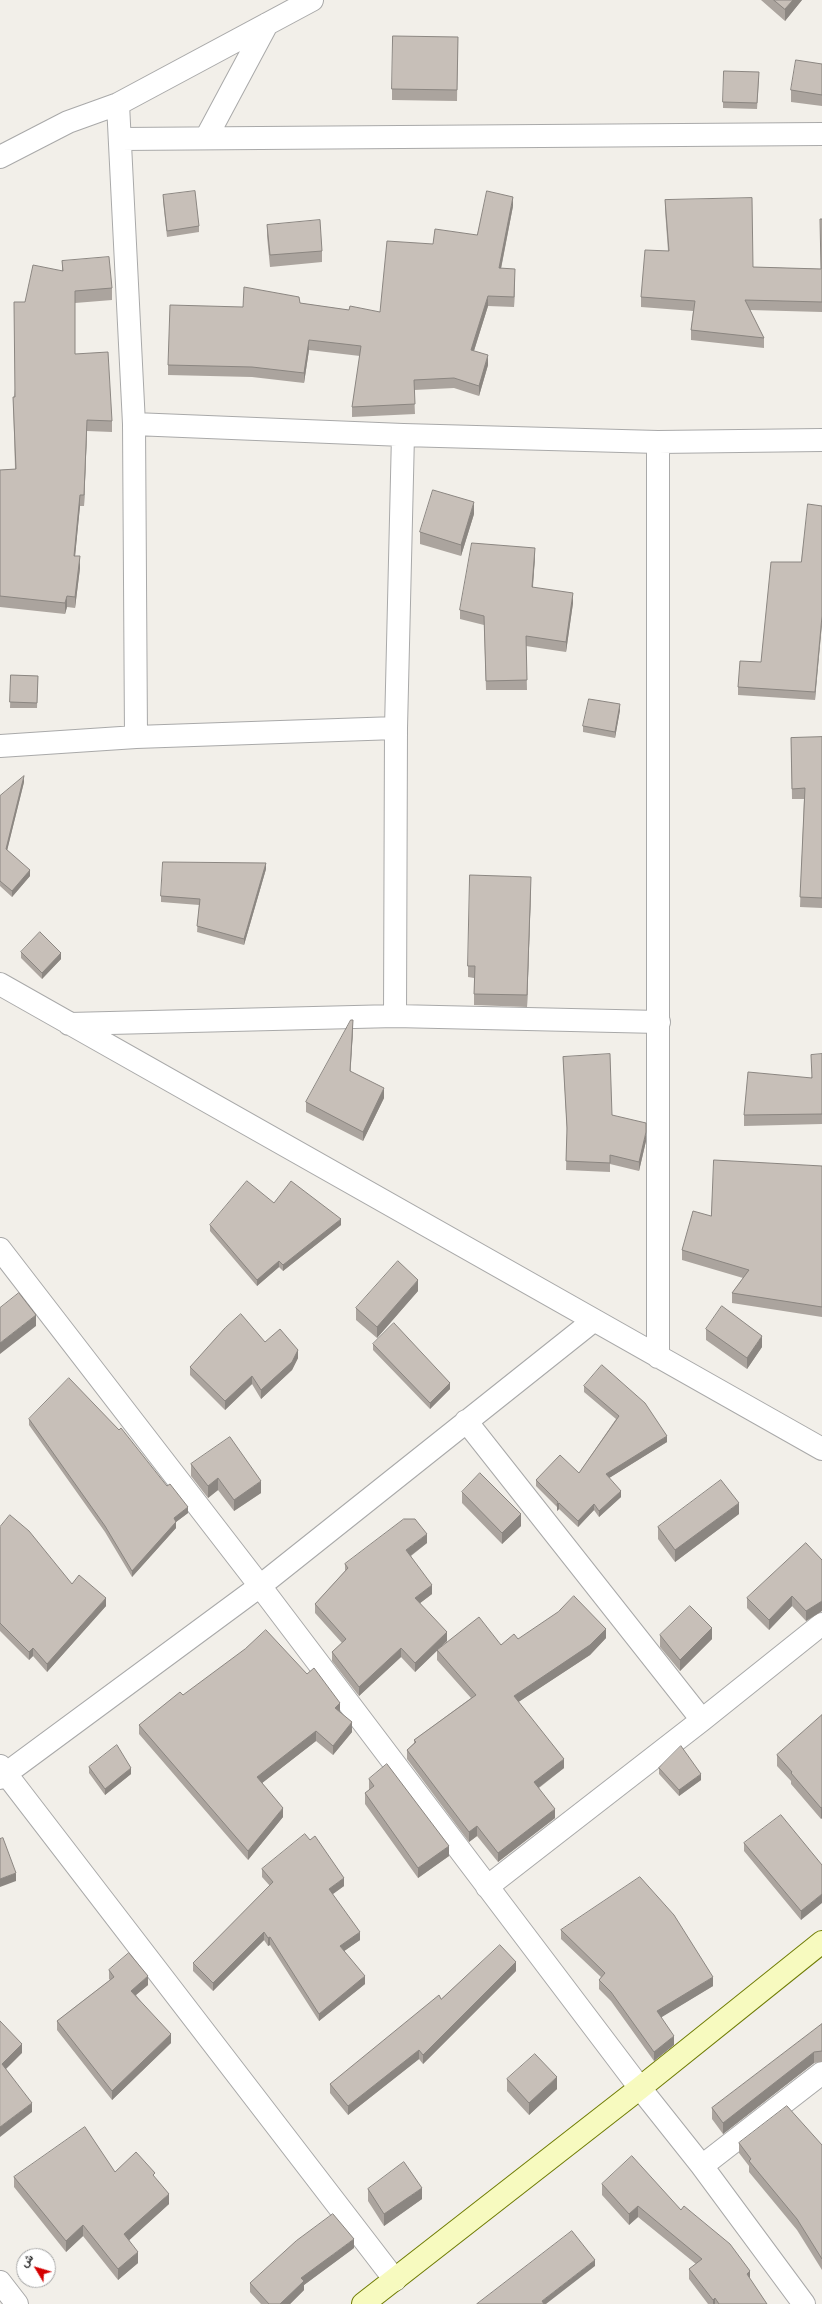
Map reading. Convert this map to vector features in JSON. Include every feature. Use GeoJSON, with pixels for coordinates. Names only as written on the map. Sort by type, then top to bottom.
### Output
{"type":"FeatureCollection","features":[{"type":"Feature","properties":{"kind":"street"},"geometry":{"type":"LineString","coordinates":[[0,157],[68,122],[118,104],[312,0]]}},
{"type":"Feature","properties":{"kind":"street"},"geometry":{"type":"LineString","coordinates":[[206,138],[267,24]]}},
{"type":"Feature","properties":{"kind":"street"},"geometry":{"type":"LineString","coordinates":[[118,104],[134,424],[136,737]]}},
{"type":"Feature","properties":{"kind":"street"},"geometry":{"type":"LineString","coordinates":[[120,139],[822,134]]}},
{"type":"Feature","properties":{"kind":"street"},"geometry":{"type":"LineString","coordinates":[[134,424],[403,435],[658,442],[822,440]]}},
{"type":"Feature","properties":{"kind":"street"},"geometry":{"type":"LineString","coordinates":[[395,1016],[396,728],[403,435]]}},
{"type":"Feature","properties":{"kind":"street"},"geometry":{"type":"LineString","coordinates":[[658,442],[658,1357]]}},
{"type":"Feature","properties":{"kind":"street"},"geometry":{"type":"LineString","coordinates":[[0,746],[136,737],[396,728]]}},
{"type":"Feature","properties":{"kind":"street"},"geometry":{"type":"LineString","coordinates":[[0,984],[383,1200],[593,1321],[822,1449]]}},
{"type":"Feature","properties":{"kind":"street"},"geometry":{"type":"LineString","coordinates":[[69,1024],[395,1016],[659,1022]]}},
{"type":"Feature","properties":{"kind":"street"},"geometry":{"type":"LineString","coordinates":[[0,1249],[260,1586],[640,2088],[702,2166],[804,2304]]}},
{"type":"Feature","properties":{"kind":"street"},"geometry":{"type":"LineString","coordinates":[[395,2280],[2,1772],[260,1586],[593,1321]]}},
{"type":"Feature","properties":{"kind":"street"},"geometry":{"type":"LineString","coordinates":[[466,1421],[702,1720]]}},
{"type":"Feature","properties":{"kind":"street"},"geometry":{"type":"LineString","coordinates":[[487,1887],[702,1720],[822,1624]]}},
{"type":"Feature","properties":{"kind":"street"},"geometry":{"type":"LineString","coordinates":[[362,2304],[395,2280],[640,2088],[822,1942]]}},
{"type":"Feature","properties":{"kind":"street"},"geometry":{"type":"LineString","coordinates":[[702,2166],[822,2073]]}},
{"type":"Feature","properties":{"kind":"street"},"geometry":{"type":"LineString","coordinates":[[0,2282],[17,2304]]}},
{"type":"Feature","properties":{"kind":"building"},"geometry":{"type":"Polygon","coordinates":[[[774,0],[793,0],[785,9],[774,0]]]}},
{"type":"Feature","properties":{"kind":"building"},"geometry":{"type":"Polygon","coordinates":[[[393,36],[458,37],[457,90],[392,89],[393,36]]]}},
{"type":"Feature","properties":{"kind":"building"},"geometry":{"type":"Polygon","coordinates":[[[796,60],[822,64],[822,95],[791,90],[796,60]]]}},
{"type":"Feature","properties":{"kind":"building"},"geometry":{"type":"Polygon","coordinates":[[[724,71],[759,72],[757,103],[723,102],[724,71]]]}},
{"type":"Feature","properties":{"kind":"building"},"geometry":{"type":"Polygon","coordinates":[[[195,191],[199,226],[167,231],[163,195],[195,191]]]}},
{"type":"Feature","properties":{"kind":"building"},"geometry":{"type":"Polygon","coordinates":[[[487,191],[513,197],[499,268],[515,269],[514,297],[488,296],[471,350],[488,355],[479,386],[454,378],[414,380],[415,404],[352,407],[361,346],[309,340],[304,373],[252,367],[168,365],[170,305],[243,307],[244,287],[299,297],[300,303],[349,310],[350,306],[380,312],[387,241],[433,244],[435,229],[477,235],[487,191]]]}},
{"type":"Feature","properties":{"kind":"building"},"geometry":{"type":"Polygon","coordinates":[[[752,198],[753,267],[821,269],[820,219],[822,219],[822,302],[745,300],[764,338],[691,330],[695,301],[641,297],[645,250],[669,251],[665,200],[752,198]]]}},
{"type":"Feature","properties":{"kind":"building"},"geometry":{"type":"Polygon","coordinates":[[[320,220],[322,251],[270,255],[267,225],[320,220]]]}},
{"type":"Feature","properties":{"kind":"building"},"geometry":{"type":"Polygon","coordinates":[[[109,257],[112,288],[75,291],[75,354],[108,352],[112,421],[87,420],[84,495],[80,495],[74,556],[80,556],[75,597],[67,596],[65,603],[0,596],[0,470],[16,469],[13,397],[15,397],[14,302],[25,302],[33,265],[63,271],[62,261],[109,257]]]}},
{"type":"Feature","properties":{"kind":"building"},"geometry":{"type":"Polygon","coordinates":[[[433,490],[474,502],[461,545],[420,532],[433,490]]]}},
{"type":"Feature","properties":{"kind":"building"},"geometry":{"type":"Polygon","coordinates":[[[808,504],[822,506],[822,616],[815,692],[738,687],[740,661],[761,662],[771,562],[801,562],[808,504]]]}},
{"type":"Feature","properties":{"kind":"building"},"geometry":{"type":"Polygon","coordinates":[[[472,543],[535,548],[532,587],[573,593],[566,642],[526,636],[527,680],[486,681],[484,616],[460,610],[472,543]]]}},
{"type":"Feature","properties":{"kind":"building"},"geometry":{"type":"Polygon","coordinates":[[[11,675],[38,676],[37,703],[10,702],[11,675]]]}},
{"type":"Feature","properties":{"kind":"building"},"geometry":{"type":"Polygon","coordinates":[[[589,699],[620,704],[615,732],[583,726],[589,699]]]}},
{"type":"Feature","properties":{"kind":"building"},"geometry":{"type":"Polygon","coordinates":[[[822,737],[822,898],[800,897],[805,788],[792,789],[791,738],[822,737]]]}},
{"type":"Feature","properties":{"kind":"building"},"geometry":{"type":"Polygon","coordinates":[[[24,776],[6,849],[30,870],[12,891],[0,881],[0,796],[24,776]]]}},
{"type":"Feature","properties":{"kind":"building"},"geometry":{"type":"Polygon","coordinates":[[[163,862],[266,863],[244,939],[197,926],[200,899],[161,896],[163,862]]]}},
{"type":"Feature","properties":{"kind":"building"},"geometry":{"type":"Polygon","coordinates":[[[470,875],[531,877],[527,995],[474,994],[475,966],[468,966],[470,875]]]}},
{"type":"Feature","properties":{"kind":"building"},"geometry":{"type":"Polygon","coordinates":[[[40,932],[61,953],[42,973],[21,952],[40,932]]]}},
{"type":"Feature","properties":{"kind":"building"},"geometry":{"type":"Polygon","coordinates":[[[351,1020],[353,1020],[350,1071],[384,1088],[363,1132],[306,1102],[351,1020]]]}},
{"type":"Feature","properties":{"kind":"building"},"geometry":{"type":"Polygon","coordinates":[[[610,1054],[612,1115],[646,1123],[646,1132],[639,1162],[610,1155],[610,1163],[566,1161],[567,1128],[563,1057],[610,1054]]]}},
{"type":"Feature","properties":{"kind":"building"},"geometry":{"type":"Polygon","coordinates":[[[822,1054],[822,1114],[744,1115],[748,1072],[812,1078],[811,1055],[822,1054]]]}},
{"type":"Feature","properties":{"kind":"building"},"geometry":{"type":"Polygon","coordinates":[[[714,1160],[822,1166],[822,1307],[732,1293],[749,1270],[682,1250],[693,1211],[711,1216],[714,1160]]]}},
{"type":"Feature","properties":{"kind":"building"},"geometry":{"type":"Polygon","coordinates":[[[247,1181],[274,1203],[291,1181],[341,1219],[283,1265],[279,1261],[257,1280],[210,1225],[247,1181]]]}},
{"type":"Feature","properties":{"kind":"building"},"geometry":{"type":"Polygon","coordinates":[[[398,1261],[418,1280],[377,1327],[356,1308],[398,1261]]]}},
{"type":"Feature","properties":{"kind":"building"},"geometry":{"type":"Polygon","coordinates":[[[19,1293],[36,1315],[0,1343],[0,1308],[19,1293]]]}},
{"type":"Feature","properties":{"kind":"building"},"geometry":{"type":"Polygon","coordinates":[[[722,1306],[762,1336],[747,1358],[706,1329],[722,1306]]]}},
{"type":"Feature","properties":{"kind":"building"},"geometry":{"type":"Polygon","coordinates":[[[241,1314],[265,1342],[280,1329],[298,1350],[292,1362],[261,1390],[252,1376],[225,1401],[190,1367],[225,1328],[241,1314]]]}},
{"type":"Feature","properties":{"kind":"building"},"geometry":{"type":"Polygon","coordinates":[[[394,1323],[450,1383],[430,1403],[373,1344],[394,1323]]]}},
{"type":"Feature","properties":{"kind":"building"},"geometry":{"type":"Polygon","coordinates":[[[602,1365],[645,1403],[667,1436],[606,1474],[621,1491],[599,1511],[594,1504],[578,1521],[559,1503],[557,1505],[558,1502],[536,1480],[560,1455],[579,1473],[619,1416],[584,1386],[602,1365]]]}},
{"type":"Feature","properties":{"kind":"building"},"geometry":{"type":"Polygon","coordinates":[[[69,1378],[119,1430],[121,1428],[167,1486],[170,1484],[188,1507],[174,1518],[176,1522],[132,1571],[105,1526],[29,1419],[69,1378]]]}},
{"type":"Feature","properties":{"kind":"building"},"geometry":{"type":"Polygon","coordinates":[[[230,1437],[261,1481],[234,1500],[218,1478],[208,1486],[191,1464],[230,1437]]]}},
{"type":"Feature","properties":{"kind":"building"},"geometry":{"type":"Polygon","coordinates":[[[480,1473],[521,1514],[502,1533],[462,1492],[480,1473]]]}},
{"type":"Feature","properties":{"kind":"building"},"geometry":{"type":"Polygon","coordinates":[[[721,1480],[739,1503],[675,1550],[658,1527],[721,1480]]]}},
{"type":"Feature","properties":{"kind":"building"},"geometry":{"type":"Polygon","coordinates":[[[10,1515],[29,1531],[72,1584],[79,1575],[106,1598],[47,1664],[33,1648],[29,1652],[0,1623],[0,1527],[10,1515]]]}},
{"type":"Feature","properties":{"kind":"building"},"geometry":{"type":"Polygon","coordinates":[[[404,1519],[415,1519],[427,1534],[406,1550],[432,1585],[415,1598],[447,1632],[415,1663],[401,1648],[359,1687],[332,1652],[346,1639],[315,1604],[348,1568],[345,1564],[404,1519]]]}},
{"type":"Feature","properties":{"kind":"building"},"geometry":{"type":"Polygon","coordinates":[[[806,1543],[822,1560],[822,1601],[806,1611],[792,1596],[769,1620],[747,1598],[806,1543]]]}},
{"type":"Feature","properties":{"kind":"building"},"geometry":{"type":"Polygon","coordinates":[[[574,1596],[606,1629],[590,1645],[514,1696],[564,1759],[534,1782],[555,1809],[498,1853],[477,1826],[469,1832],[407,1750],[416,1742],[414,1740],[476,1695],[437,1650],[479,1617],[501,1645],[514,1634],[518,1639],[558,1612],[574,1596]]]}},
{"type":"Feature","properties":{"kind":"building"},"geometry":{"type":"Polygon","coordinates":[[[690,1606],[712,1628],[680,1660],[660,1635],[690,1606]]]}},
{"type":"Feature","properties":{"kind":"building"},"geometry":{"type":"Polygon","coordinates":[[[266,1630],[307,1674],[314,1668],[340,1703],[335,1708],[352,1722],[333,1746],[316,1731],[257,1777],[283,1808],[248,1851],[139,1725],[180,1692],[183,1695],[245,1649],[266,1630]]]}},
{"type":"Feature","properties":{"kind":"building"},"geometry":{"type":"Polygon","coordinates":[[[822,1715],[822,1807],[821,1808],[777,1755],[822,1715]]]}},
{"type":"Feature","properties":{"kind":"building"},"geometry":{"type":"Polygon","coordinates":[[[117,1745],[131,1768],[105,1789],[89,1767],[117,1745]]]}},
{"type":"Feature","properties":{"kind":"building"},"geometry":{"type":"Polygon","coordinates":[[[681,1746],[701,1774],[679,1790],[659,1768],[681,1746]]]}},
{"type":"Feature","properties":{"kind":"building"},"geometry":{"type":"Polygon","coordinates":[[[387,1764],[449,1846],[418,1868],[365,1793],[374,1786],[369,1779],[387,1764]]]}},
{"type":"Feature","properties":{"kind":"building"},"geometry":{"type":"Polygon","coordinates":[[[781,1815],[822,1865],[822,1894],[801,1911],[744,1843],[781,1815]]]}},
{"type":"Feature","properties":{"kind":"building"},"geometry":{"type":"Polygon","coordinates":[[[305,1834],[310,1840],[315,1836],[344,1878],[329,1889],[360,1932],[340,1946],[365,1976],[319,2014],[270,1937],[268,1938],[264,1932],[213,1983],[193,1963],[273,1882],[262,1869],[305,1834]]]}},
{"type":"Feature","properties":{"kind":"building"},"geometry":{"type":"Polygon","coordinates":[[[3,1838],[16,1873],[0,1879],[0,1839],[3,1838]]]}},
{"type":"Feature","properties":{"kind":"building"},"geometry":{"type":"Polygon","coordinates":[[[640,1877],[674,1915],[713,1977],[657,2011],[674,2036],[654,2052],[611,1992],[599,1980],[605,1973],[561,1930],[640,1877]]]}},
{"type":"Feature","properties":{"kind":"building"},"geometry":{"type":"Polygon","coordinates":[[[500,1945],[516,1962],[423,2055],[419,2050],[348,2106],[330,2084],[439,1995],[441,1999],[500,1945]]]}},
{"type":"Feature","properties":{"kind":"building"},"geometry":{"type":"Polygon","coordinates":[[[129,1953],[148,1976],[131,1991],[171,2034],[112,2091],[57,2021],[114,1977],[109,1970],[129,1953]]]}},
{"type":"Feature","properties":{"kind":"building"},"geometry":{"type":"Polygon","coordinates":[[[0,2021],[22,2044],[2,2064],[32,2103],[0,2127],[0,2021]]]}},
{"type":"Feature","properties":{"kind":"building"},"geometry":{"type":"Polygon","coordinates":[[[822,2024],[822,2051],[814,2052],[723,2123],[712,2108],[822,2024]]]}},
{"type":"Feature","properties":{"kind":"building"},"geometry":{"type":"Polygon","coordinates":[[[535,2054],[557,2077],[529,2103],[507,2079],[535,2054]]]}},
{"type":"Feature","properties":{"kind":"building"},"geometry":{"type":"Polygon","coordinates":[[[787,2106],[822,2145],[822,2259],[797,2219],[749,2161],[751,2159],[739,2143],[787,2106]]]}},
{"type":"Feature","properties":{"kind":"building"},"geometry":{"type":"Polygon","coordinates":[[[85,2127],[115,2172],[136,2152],[155,2173],[153,2175],[169,2194],[124,2234],[138,2252],[118,2269],[83,2225],[66,2241],[14,2177],[85,2127]]]}},
{"type":"Feature","properties":{"kind":"building"},"geometry":{"type":"Polygon","coordinates":[[[632,2156],[681,2210],[684,2206],[730,2244],[750,2271],[747,2274],[767,2304],[719,2304],[715,2298],[713,2300],[689,2269],[702,2259],[638,2206],[629,2214],[602,2184],[632,2156]]]}},
{"type":"Feature","properties":{"kind":"building"},"geometry":{"type":"Polygon","coordinates":[[[404,2162],[422,2188],[384,2214],[368,2189],[404,2162]]]}},
{"type":"Feature","properties":{"kind":"building"},"geometry":{"type":"Polygon","coordinates":[[[333,2214],[354,2239],[301,2278],[304,2281],[280,2304],[269,2304],[250,2283],[296,2241],[333,2214]]]}},
{"type":"Feature","properties":{"kind":"building"},"geometry":{"type":"Polygon","coordinates":[[[572,2231],[595,2260],[542,2301],[544,2304],[477,2304],[572,2231]]]}}]}
